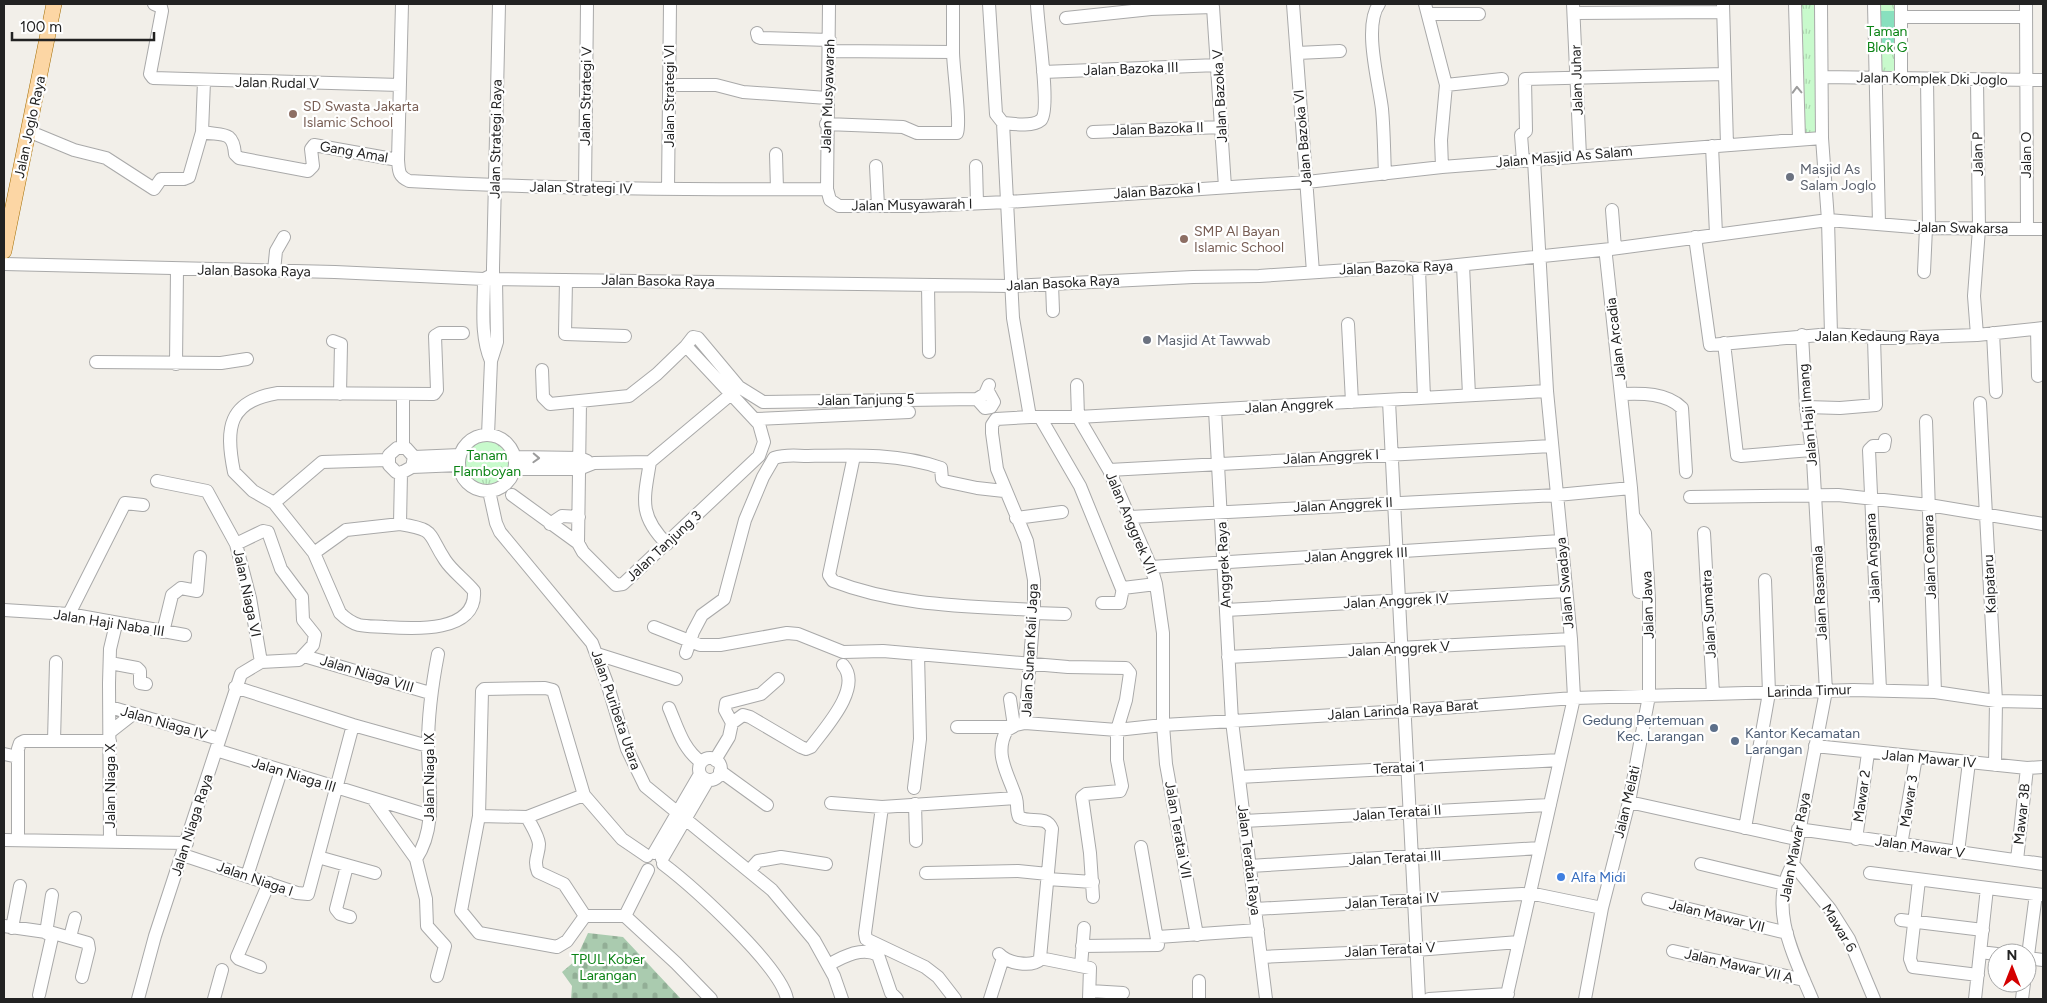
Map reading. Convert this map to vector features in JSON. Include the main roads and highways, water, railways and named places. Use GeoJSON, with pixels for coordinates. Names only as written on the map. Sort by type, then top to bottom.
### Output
{"type":"FeatureCollection","features":[{"type":"Feature","properties":{"kind":"main road","name":"Jalan Joglo Raya"},"geometry":{"type":"LineString","coordinates":[[4,250],[54,4]]}},
{"type":"Feature","properties":{"kind":"place","name":"SD Swasta Jakarta Islamic School"},"geometry":{"type":"Point","coordinates":[293,114]}},
{"type":"Feature","properties":{"kind":"place","name":"Masjid As Salam Joglo"},"geometry":{"type":"Point","coordinates":[1790,177]}},
{"type":"Feature","properties":{"kind":"place","name":"SMP Al Bayan Islamic School"},"geometry":{"type":"Point","coordinates":[1184,239]}},
{"type":"Feature","properties":{"kind":"place","name":"Masjid At Tawwab"},"geometry":{"type":"Point","coordinates":[1147,340]}},
{"type":"Feature","properties":{"kind":"place","name":"Gedung Pertemuan Kec. Larangan"},"geometry":{"type":"Point","coordinates":[1714,728]}},
{"type":"Feature","properties":{"kind":"place","name":"Kantor Kecamatan Larangan"},"geometry":{"type":"Point","coordinates":[1735,741]}},
{"type":"Feature","properties":{"kind":"place","name":"Alfa Midi"},"geometry":{"type":"Point","coordinates":[1561,877]}},
{"type":"Feature","properties":{"kind":"park label","name":"Taman Blok G"},"geometry":{"type":"Point","coordinates":[1887,40]}},
{"type":"Feature","properties":{"kind":"park label","name":"Tanam Flamboyan"},"geometry":{"type":"Point","coordinates":[487,464]}},
{"type":"Feature","properties":{"kind":"park label","name":"TPUL Kober Larangan"},"geometry":{"type":"Point","coordinates":[608,968]}}]}
